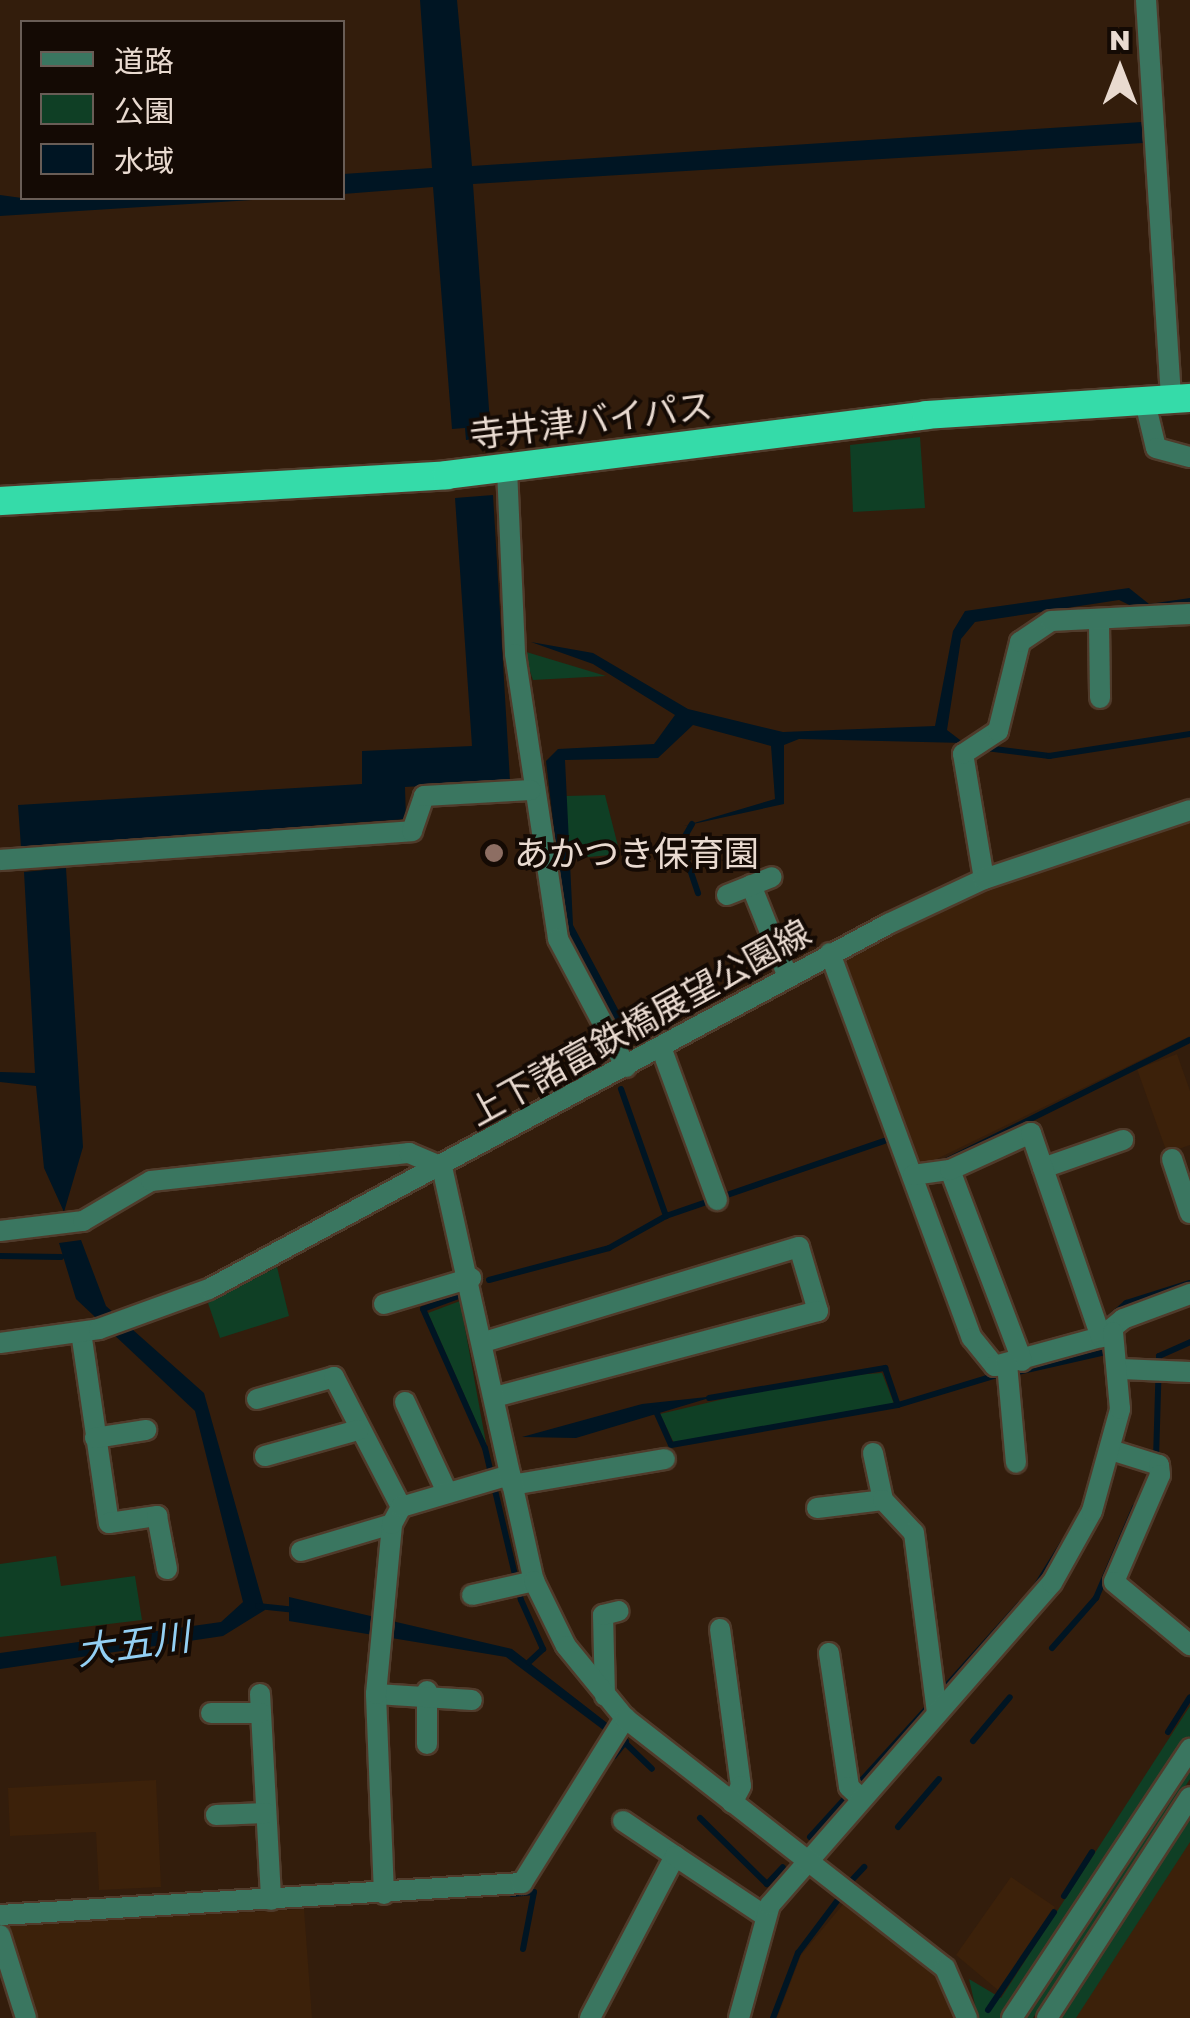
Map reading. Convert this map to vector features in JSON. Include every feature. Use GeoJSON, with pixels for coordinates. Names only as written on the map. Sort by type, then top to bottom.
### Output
{"type":"FeatureCollection","features":[{"type":"Feature","properties":{"kind":"highway","name":"寺井津バイパス"},"geometry":{"type":"LineString","coordinates":[[0,501],[448,476],[926,415],[1168,398]]}},
{"type":"Feature","properties":{"kind":"street"},"geometry":{"type":"LineString","coordinates":[[1146,0],[1168,398],[1156,448],[1190,458]]}},
{"type":"Feature","properties":{"kind":"street"},"geometry":{"type":"LineString","coordinates":[[507,469],[514,645],[531,790],[567,966],[626,1067]]}},
{"type":"Feature","properties":{"kind":"street"},"geometry":{"type":"LineString","coordinates":[[984,879],[963,754],[998,731],[1032,628],[1190,614]]}},
{"type":"Feature","properties":{"kind":"street"},"geometry":{"type":"LineString","coordinates":[[1099,622],[1100,698]]}},
{"type":"Feature","properties":{"kind":"street"},"geometry":{"type":"LineString","coordinates":[[0,860],[412,831],[424,796],[531,790]]}},
{"type":"Feature","properties":{"kind":"street","name":"上下諸富鉄橋展望公園線"},"geometry":{"type":"LineString","coordinates":[[90,1330],[132,1320],[209,1290],[442,1167],[830,953],[984,879],[1190,810]]}},
{"type":"Feature","properties":{"kind":"street"},"geometry":{"type":"LineString","coordinates":[[728,894],[772,877]]}},
{"type":"Feature","properties":{"kind":"street"},"geometry":{"type":"LineString","coordinates":[[751,885],[788,977]]}},
{"type":"Feature","properties":{"kind":"street"},"geometry":{"type":"LineString","coordinates":[[830,953],[972,1338],[994,1366],[1012,1368],[1107,1334],[1123,1318],[1190,1294]]}},
{"type":"Feature","properties":{"kind":"street"},"geometry":{"type":"LineString","coordinates":[[661,1048],[717,1200]]}},
{"type":"Feature","properties":{"kind":"street"},"geometry":{"type":"LineString","coordinates":[[739,2018],[765,1916],[855,1792],[1052,1583],[1114,1451],[1121,1369],[1031,1133],[950,1170],[913,1174]]}},
{"type":"Feature","properties":{"kind":"street"},"geometry":{"type":"LineString","coordinates":[[1043,1168],[1123,1140]]}},
{"type":"Feature","properties":{"kind":"street"},"geometry":{"type":"LineString","coordinates":[[0,1231],[83,1221],[151,1181],[409,1153],[442,1167],[484,1342],[494,1397],[501,1479],[521,1584],[605,1696],[617,1729],[732,1803],[945,1968],[967,2018]]}},
{"type":"Feature","properties":{"kind":"street"},"geometry":{"type":"LineString","coordinates":[[1172,1160],[1190,1212]]}},
{"type":"Feature","properties":{"kind":"street"},"geometry":{"type":"LineString","coordinates":[[950,1170],[1012,1368],[1016,1464]]}},
{"type":"Feature","properties":{"kind":"street"},"geometry":{"type":"LineString","coordinates":[[484,1342],[799,1246],[818,1311],[494,1397]]}},
{"type":"Feature","properties":{"kind":"street"},"geometry":{"type":"LineString","coordinates":[[384,1304],[471,1278]]}},
{"type":"Feature","properties":{"kind":"street"},"geometry":{"type":"LineString","coordinates":[[0,1343],[90,1330],[96,1438],[110,1523],[157,1516],[167,1570]]}},
{"type":"Feature","properties":{"kind":"street"},"geometry":{"type":"LineString","coordinates":[[1121,1369],[1159,1365],[1190,1372]]}},
{"type":"Feature","properties":{"kind":"street"},"geometry":{"type":"LineString","coordinates":[[257,1399],[334,1377],[396,1516],[379,1640],[376,1694],[384,1894]]}},
{"type":"Feature","properties":{"kind":"street"},"geometry":{"type":"LineString","coordinates":[[405,1402],[446,1490]]}},
{"type":"Feature","properties":{"kind":"street"},"geometry":{"type":"LineString","coordinates":[[96,1438],[146,1430]]}},
{"type":"Feature","properties":{"kind":"street"},"geometry":{"type":"LineString","coordinates":[[265,1456],[358,1430]]}},
{"type":"Feature","properties":{"kind":"street"},"geometry":{"type":"LineString","coordinates":[[1114,1451],[1154,1463],[1114,1582],[1190,1645]]}},
{"type":"Feature","properties":{"kind":"street"},"geometry":{"type":"LineString","coordinates":[[873,1453],[884,1500],[914,1533],[935,1704]]}},
{"type":"Feature","properties":{"kind":"street"},"geometry":{"type":"LineString","coordinates":[[301,1551],[396,1516],[446,1490],[501,1479],[664,1459]]}},
{"type":"Feature","properties":{"kind":"street"},"geometry":{"type":"LineString","coordinates":[[816,1508],[884,1500]]}},
{"type":"Feature","properties":{"kind":"street"},"geometry":{"type":"LineString","coordinates":[[472,1595],[521,1584]]}},
{"type":"Feature","properties":{"kind":"street"},"geometry":{"type":"LineString","coordinates":[[605,1696],[604,1614],[618,1612]]}},
{"type":"Feature","properties":{"kind":"street"},"geometry":{"type":"LineString","coordinates":[[720,1629],[741,1786],[732,1803]]}},
{"type":"Feature","properties":{"kind":"street"},"geometry":{"type":"LineString","coordinates":[[829,1654],[855,1792]]}},
{"type":"Feature","properties":{"kind":"street"},"geometry":{"type":"LineString","coordinates":[[376,1694],[427,1691],[472,1700]]}},
{"type":"Feature","properties":{"kind":"street"},"geometry":{"type":"LineString","coordinates":[[427,1691],[427,1744]]}},
{"type":"Feature","properties":{"kind":"street"},"geometry":{"type":"LineString","coordinates":[[210,1714],[261,1704],[270,1900]]}},
{"type":"Feature","properties":{"kind":"street"},"geometry":{"type":"LineString","coordinates":[[0,1915],[522,1883],[617,1729]]}},
{"type":"Feature","properties":{"kind":"street"},"geometry":{"type":"LineString","coordinates":[[1012,2018],[1190,1749]]}},
{"type":"Feature","properties":{"kind":"street"},"geometry":{"type":"LineString","coordinates":[[1048,2018],[1190,1798]]}},
{"type":"Feature","properties":{"kind":"street"},"geometry":{"type":"LineString","coordinates":[[216,1815],[266,1812]]}},
{"type":"Feature","properties":{"kind":"street"},"geometry":{"type":"LineString","coordinates":[[623,1821],[765,1916]]}},
{"type":"Feature","properties":{"kind":"street"},"geometry":{"type":"LineString","coordinates":[[590,2018],[675,1856]]}},
{"type":"Feature","properties":{"kind":"street"},"geometry":{"type":"LineString","coordinates":[[0,1936],[26,2018]]}},
{"type":"Feature","properties":{"kind":"shaded area"},"geometry":{"type":"Polygon","coordinates":[[[1190,821],[1190,1036],[918,1168],[843,958],[992,889],[1190,821]]]}},
{"type":"Feature","properties":{"kind":"shaded area"},"geometry":{"type":"Polygon","coordinates":[[[1177,1054],[1190,1091],[1190,1145],[1167,1153],[1137,1069],[1177,1054]]]}},
{"type":"Feature","properties":{"kind":"shaded area"},"geometry":{"type":"Polygon","coordinates":[[[156,1780],[161,1887],[99,1890],[96,1832],[10,1836],[8,1788],[156,1780]]]}},
{"type":"Feature","properties":{"kind":"shaded area"},"geometry":{"type":"Polygon","coordinates":[[[1190,1814],[1190,2018],[1062,2018],[1190,1814]]]}},
{"type":"Feature","properties":{"kind":"shaded area"},"geometry":{"type":"Polygon","coordinates":[[[1011,1877],[1055,1907],[999,1991],[956,1955],[1011,1877]]]}},
{"type":"Feature","properties":{"kind":"shaded area"},"geometry":{"type":"Polygon","coordinates":[[[845,1902],[950,1988],[954,2018],[777,2018],[801,1955],[845,1902]]]}},
{"type":"Feature","properties":{"kind":"shaded area"},"geometry":{"type":"Polygon","coordinates":[[[304,1909],[312,2018],[36,2018],[5,1925],[304,1909]]]}},
{"type":"Feature","properties":{"kind":"green space"},"geometry":{"type":"Polygon","coordinates":[[[920,437],[925,508],[853,512],[850,445],[920,437]]]}},
{"type":"Feature","properties":{"kind":"green space"},"geometry":{"type":"Polygon","coordinates":[[[523,651],[606,676],[533,680],[523,651]]]}},
{"type":"Feature","properties":{"kind":"green space"},"geometry":{"type":"Polygon","coordinates":[[[605,795],[620,854],[568,859],[566,796],[605,795]]]}},
{"type":"Feature","properties":{"kind":"green space"},"geometry":{"type":"Polygon","coordinates":[[[277,1267],[289,1316],[220,1338],[208,1303],[277,1267]]]}},
{"type":"Feature","properties":{"kind":"green space"},"geometry":{"type":"Polygon","coordinates":[[[460,1301],[486,1443],[486,1444],[428,1313],[460,1301]]]}},
{"type":"Feature","properties":{"kind":"green space"},"geometry":{"type":"Polygon","coordinates":[[[882,1373],[894,1404],[864,1412],[674,1443],[660,1414],[813,1378],[882,1373]]]}},
{"type":"Feature","properties":{"kind":"green space"},"geometry":{"type":"Polygon","coordinates":[[[56,1556],[61,1586],[135,1576],[142,1620],[0,1637],[0,1564],[56,1556]]]}},
{"type":"Feature","properties":{"kind":"green space"},"geometry":{"type":"Polygon","coordinates":[[[1190,1706],[1190,1779],[1033,2018],[978,2018],[969,1979],[1001,1998],[1190,1706]]]}},
{"type":"Feature","properties":{"kind":"green space"},"geometry":{"type":"Polygon","coordinates":[[[1190,1814],[1190,1842],[1076,2018],[1062,2018],[1190,1814]]]}},
{"type":"Feature","properties":{"kind":"water"},"geometry":{"type":"Polygon","coordinates":[[[420,0],[457,0],[472,166],[1142,122],[1143,143],[473,184],[491,437],[466,440],[465,428],[452,429],[433,187],[345,194],[345,174],[432,168],[420,0]]]}},
{"type":"Feature","properties":{"kind":"water"},"geometry":{"type":"Polygon","coordinates":[[[0,195],[20,200],[253,200],[0,216],[0,195]]]}},
{"type":"Feature","properties":{"kind":"water"},"geometry":{"type":"Polygon","coordinates":[[[493,495],[510,781],[405,787],[406,819],[21,847],[18,805],[362,784],[362,751],[472,746],[455,498],[493,495]]]}},
{"type":"Feature","properties":{"kind":"water"},"geometry":{"type":"Polygon","coordinates":[[[1129,588],[1149,604],[1190,598],[1190,606],[1146,613],[1119,600],[975,622],[961,639],[947,730],[964,743],[799,739],[784,745],[784,804],[684,826],[775,799],[771,746],[693,725],[658,758],[565,760],[573,925],[636,1043],[626,1047],[567,941],[546,761],[558,749],[654,744],[675,715],[593,664],[531,642],[593,653],[688,709],[783,732],[935,726],[953,631],[965,611],[1129,588]]]}},
{"type":"Feature","properties":{"kind":"water"},"geometry":{"type":"Polygon","coordinates":[[[66,868],[83,1147],[64,1212],[44,1168],[36,1086],[0,1082],[0,1072],[35,1073],[24,872],[66,868]]]}},
{"type":"Feature","properties":{"kind":"water","name":"大五川"},"geometry":{"type":"Polygon","coordinates":[[[81,1240],[106,1306],[204,1393],[265,1610],[223,1636],[0,1669],[0,1653],[221,1622],[243,1602],[195,1411],[76,1299],[59,1243],[81,1240]]]}},
{"type":"Feature","properties":{"kind":"water"},"geometry":{"type":"Polygon","coordinates":[[[716,1396],[576,1438],[522,1437],[642,1404],[716,1396]]]}},
{"type":"Feature","properties":{"kind":"water"},"geometry":{"type":"Polygon","coordinates":[[[289,1597],[512,1649],[611,1726],[606,1732],[506,1657],[289,1621],[289,1597]]]}},
{"type":"Feature","properties":{"kind":"waterway"},"geometry":{"type":"LineString","coordinates":[[986,748],[1049,756],[1190,734]]}},
{"type":"Feature","properties":{"kind":"waterway"},"geometry":{"type":"LineString","coordinates":[[692,824],[681,843],[698,893]]}},
{"type":"Feature","properties":{"kind":"waterway"},"geometry":{"type":"LineString","coordinates":[[946,1161],[1190,1040]]}},
{"type":"Feature","properties":{"kind":"waterway"},"geometry":{"type":"LineString","coordinates":[[621,1089],[666,1216]]}},
{"type":"Feature","properties":{"kind":"waterway"},"geometry":{"type":"LineString","coordinates":[[489,1280],[609,1248],[666,1216],[884,1141]]}},
{"type":"Feature","properties":{"kind":"waterway"},"geometry":{"type":"LineString","coordinates":[[0,1256],[61,1257]]}},
{"type":"Feature","properties":{"kind":"waterway"},"geometry":{"type":"LineString","coordinates":[[1109,1318],[1126,1303],[1190,1283]]}},
{"type":"Feature","properties":{"kind":"waterway"},"geometry":{"type":"LineString","coordinates":[[456,1297],[423,1309],[485,1448],[521,1600],[543,1649],[529,1662]]}},
{"type":"Feature","properties":{"kind":"waterway"},"geometry":{"type":"LineString","coordinates":[[1156,1459],[1159,1356],[1190,1342]]}},
{"type":"Feature","properties":{"kind":"waterway"},"geometry":{"type":"LineString","coordinates":[[1009,1374],[1106,1352]]}},
{"type":"Feature","properties":{"kind":"waterway"},"geometry":{"type":"LineString","coordinates":[[709,1398],[885,1368],[898,1405],[997,1375]]}},
{"type":"Feature","properties":{"kind":"waterway"},"geometry":{"type":"LineString","coordinates":[[655,1409],[671,1445],[898,1405]]}},
{"type":"Feature","properties":{"kind":"waterway"},"geometry":{"type":"LineString","coordinates":[[1052,1648],[1096,1598],[1135,1507]]}},
{"type":"Feature","properties":{"kind":"waterway"},"geometry":{"type":"LineString","coordinates":[[1035,1588],[1063,1543]]}},
{"type":"Feature","properties":{"kind":"waterway"},"geometry":{"type":"LineString","coordinates":[[941,1692],[1020,1604]]}},
{"type":"Feature","properties":{"kind":"waterway"},"geometry":{"type":"LineString","coordinates":[[258,1606],[289,1609]]}},
{"type":"Feature","properties":{"kind":"waterway"},"geometry":{"type":"LineString","coordinates":[[973,1741],[1010,1697]]}},
{"type":"Feature","properties":{"kind":"waterway"},"geometry":{"type":"LineString","coordinates":[[1168,1732],[1190,1697]]}},
{"type":"Feature","properties":{"kind":"waterway"},"geometry":{"type":"LineString","coordinates":[[810,1837],[930,1705]]}},
{"type":"Feature","properties":{"kind":"waterway"},"geometry":{"type":"LineString","coordinates":[[618,1736],[652,1769]]}},
{"type":"Feature","properties":{"kind":"waterway"},"geometry":{"type":"LineString","coordinates":[[614,1756],[626,1741]]}},
{"type":"Feature","properties":{"kind":"waterway"},"geometry":{"type":"LineString","coordinates":[[898,1827],[939,1779]]}},
{"type":"Feature","properties":{"kind":"waterway"},"geometry":{"type":"LineString","coordinates":[[700,1818],[767,1884],[783,1867]]}},
{"type":"Feature","properties":{"kind":"waterway"},"geometry":{"type":"LineString","coordinates":[[1064,1896],[1092,1852]]}},
{"type":"Feature","properties":{"kind":"waterway"},"geometry":{"type":"LineString","coordinates":[[852,1880],[864,1867]]}},
{"type":"Feature","properties":{"kind":"waterway"},"geometry":{"type":"LineString","coordinates":[[512,1894],[534,1892],[523,1949]]}},
{"type":"Feature","properties":{"kind":"waterway"},"geometry":{"type":"LineString","coordinates":[[773,2018],[798,1953],[837,1901]]}},
{"type":"Feature","properties":{"kind":"waterway"},"geometry":{"type":"LineString","coordinates":[[988,2010],[1054,1912]]}},
{"type":"Feature","properties":{"kind":"place","name":"あかつき保育園"},"geometry":{"type":"Point","coordinates":[494,853]}}]}
